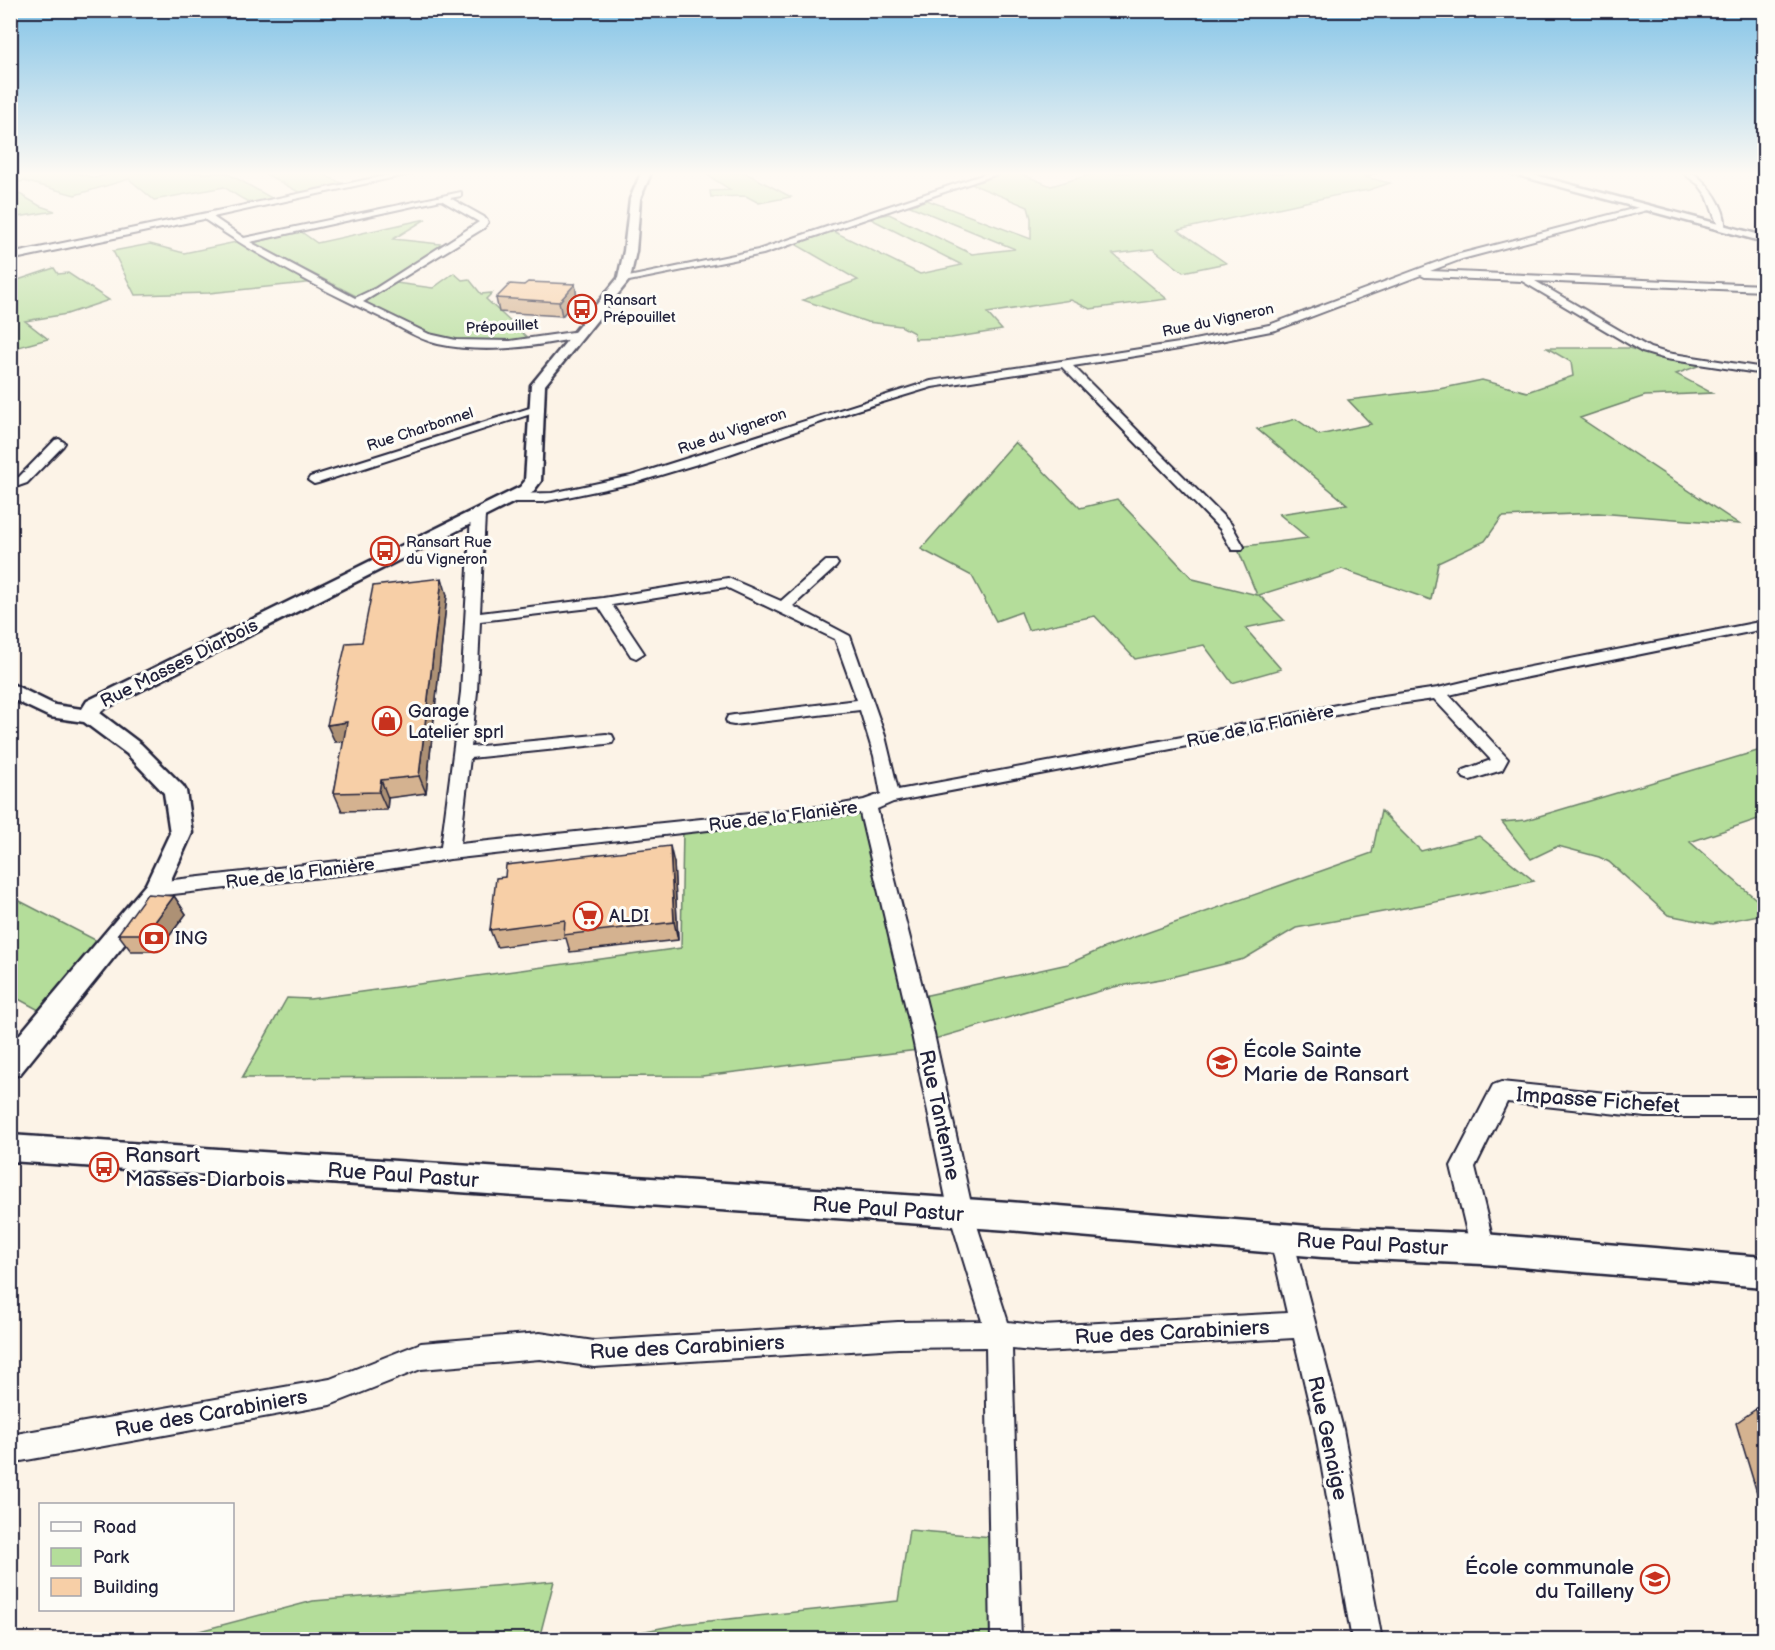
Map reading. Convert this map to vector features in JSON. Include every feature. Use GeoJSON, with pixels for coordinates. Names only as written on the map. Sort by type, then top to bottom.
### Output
{"type":"FeatureCollection","features":[{"type":"Feature","properties":{"kind":"street"},"geometry":{"type":"LineString","coordinates":[[10,258],[47,250]]}},
{"type":"Feature","properties":{"kind":"street","name":"Prépouillet"},"geometry":{"type":"LineString","coordinates":[[256,250],[355,302],[436,340],[467,345],[513,343],[580,334]]}},
{"type":"Feature","properties":{"kind":"street"},"geometry":{"type":"LineString","coordinates":[[355,302],[403,275],[395,269],[426,250]]}},
{"type":"Feature","properties":{"kind":"street"},"geometry":{"type":"LineString","coordinates":[[514,498],[526,490],[533,481],[538,385],[624,279],[630,250]]}},
{"type":"Feature","properties":{"kind":"street"},"geometry":{"type":"LineString","coordinates":[[624,279],[766,250]]}},
{"type":"Feature","properties":{"kind":"street","name":"Rue du Vigneron"},"geometry":{"type":"LineString","coordinates":[[514,498],[531,499],[557,495],[683,466],[894,394],[931,384],[1179,346],[1272,328],[1414,273],[1485,250]]}},
{"type":"Feature","properties":{"kind":"street"},"geometry":{"type":"LineString","coordinates":[[1414,273],[1764,288]]}},
{"type":"Feature","properties":{"kind":"street"},"geometry":{"type":"LineString","coordinates":[[1522,278],[1646,350],[1666,356],[1764,371]]}},
{"type":"Feature","properties":{"kind":"street"},"geometry":{"type":"LineString","coordinates":[[1065,364],[1226,527],[1237,547]]}},
{"type":"Feature","properties":{"kind":"street","name":"Rue Charbonnel"},"geometry":{"type":"LineString","coordinates":[[314,480],[536,409]]}},
{"type":"Feature","properties":{"kind":"street"},"geometry":{"type":"LineString","coordinates":[[10,485],[23,480],[59,443]]}},
{"type":"Feature","properties":{"kind":"street","name":"Rue Masses Diarbois"},"geometry":{"type":"LineString","coordinates":[[10,1065],[156,890],[181,832],[175,791],[135,749],[89,715],[94,706],[514,498]]}},
{"type":"Feature","properties":{"kind":"street"},"geometry":{"type":"LineString","coordinates":[[450,852],[469,692],[478,515]]}},
{"type":"Feature","properties":{"kind":"street"},"geometry":{"type":"LineString","coordinates":[[783,607],[831,564]]}},
{"type":"Feature","properties":{"kind":"street"},"geometry":{"type":"LineString","coordinates":[[472,618],[603,602],[728,582],[842,636],[866,704],[887,777],[890,797]]}},
{"type":"Feature","properties":{"kind":"street"},"geometry":{"type":"LineString","coordinates":[[603,602],[636,653]]}},
{"type":"Feature","properties":{"kind":"street","name":"Rue de la Flanière"},"geometry":{"type":"LineString","coordinates":[[156,890],[382,863],[450,852],[825,813],[867,806],[890,797],[1370,703],[1438,693],[1509,676],[1764,625]]}},
{"type":"Feature","properties":{"kind":"street"},"geometry":{"type":"LineString","coordinates":[[10,689],[55,713],[70,716],[89,715]]}},
{"type":"Feature","properties":{"kind":"street"},"geometry":{"type":"LineString","coordinates":[[1438,693],[1500,759],[1496,766],[1470,774]]}},
{"type":"Feature","properties":{"kind":"street"},"geometry":{"type":"LineString","coordinates":[[734,720],[866,704]]}},
{"type":"Feature","properties":{"kind":"street"},"geometry":{"type":"LineString","coordinates":[[462,753],[606,740]]}},
{"type":"Feature","properties":{"kind":"street","name":"Rue Tantenne"},"geometry":{"type":"LineString","coordinates":[[867,806],[921,1025],[961,1214],[999,1334],[1006,1640]]}},
{"type":"Feature","properties":{"kind":"street","name":"Impasse Fichefet"},"geometry":{"type":"LineString","coordinates":[[1483,1250],[1463,1166],[1501,1092],[1645,1107],[1762,1110]]}},
{"type":"Feature","properties":{"kind":"street","name":"Rue Paul Pastur"},"geometry":{"type":"LineString","coordinates":[[10,1148],[961,1214],[1282,1239],[1483,1250],[1764,1272]]}},
{"type":"Feature","properties":{"kind":"street","name":"Rue Genaige"},"geometry":{"type":"LineString","coordinates":[[1282,1239],[1329,1430],[1367,1640]]}},
{"type":"Feature","properties":{"kind":"street","name":"Rue des Carabiniers"},"geometry":{"type":"LineString","coordinates":[[10,1449],[330,1392],[421,1356],[540,1346],[594,1354],[898,1335],[999,1334],[1041,1339],[1304,1325]]}},
{"type":"Feature","properties":{"kind":"green space"},"geometry":{"type":"Polygon","coordinates":[[[173,250],[184,253],[198,250],[257,250],[316,282],[209,293],[135,295],[113,251],[173,250]]]}},
{"type":"Feature","properties":{"kind":"green space"},"geometry":{"type":"Polygon","coordinates":[[[267,250],[442,250],[375,292],[356,296],[267,250]]]}},
{"type":"Feature","properties":{"kind":"green space"},"geometry":{"type":"Polygon","coordinates":[[[806,250],[871,250],[920,274],[962,265],[932,250],[964,250],[972,254],[1006,250],[1145,250],[1113,254],[1167,299],[1090,309],[1071,300],[987,313],[1002,330],[951,338],[915,339],[914,333],[901,326],[867,322],[803,300],[858,280],[806,250]]]}},
{"type":"Feature","properties":{"kind":"green space"},"geometry":{"type":"Polygon","coordinates":[[[1154,250],[1207,250],[1226,263],[1183,272],[1154,250]]]}},
{"type":"Feature","properties":{"kind":"green space"},"geometry":{"type":"Polygon","coordinates":[[[54,268],[58,274],[68,273],[109,300],[67,314],[25,321],[48,339],[11,349],[11,280],[15,281],[54,268]]]}},
{"type":"Feature","properties":{"kind":"green space"},"geometry":{"type":"Polygon","coordinates":[[[454,273],[462,280],[469,279],[481,294],[492,293],[486,299],[531,341],[467,345],[430,334],[363,303],[396,283],[433,288],[454,273]]]}},
{"type":"Feature","properties":{"kind":"green space"},"geometry":{"type":"Polygon","coordinates":[[[1547,348],[1629,348],[1667,360],[1709,362],[1676,374],[1712,393],[1645,396],[1580,418],[1739,524],[1598,513],[1502,517],[1485,541],[1438,563],[1431,600],[1342,569],[1259,595],[1284,620],[1245,628],[1281,669],[1232,683],[1204,645],[1135,659],[1095,616],[1028,630],[1021,612],[996,621],[972,576],[921,549],[1015,442],[1080,508],[1117,499],[1193,579],[1257,595],[1237,547],[1308,538],[1279,514],[1347,504],[1257,429],[1296,419],[1319,435],[1371,424],[1348,400],[1439,389],[1482,380],[1527,392],[1573,376],[1571,362],[1547,348]]]}},
{"type":"Feature","properties":{"kind":"green space"},"geometry":{"type":"Polygon","coordinates":[[[1764,749],[1764,817],[1690,842],[1764,906],[1764,914],[1713,924],[1668,915],[1609,862],[1599,857],[1558,846],[1531,859],[1502,822],[1526,820],[1764,749]]]}},
{"type":"Feature","properties":{"kind":"green space"},"geometry":{"type":"Polygon","coordinates":[[[868,809],[914,998],[1068,964],[1104,948],[1372,853],[1381,811],[1421,851],[1479,836],[1534,881],[1296,928],[1244,959],[1167,978],[1114,987],[924,1042],[926,1049],[702,1076],[242,1078],[287,998],[310,999],[681,948],[683,828],[868,809]]]}},
{"type":"Feature","properties":{"kind":"green space"},"geometry":{"type":"Polygon","coordinates":[[[10,896],[107,946],[50,1016],[11,995],[10,896]]]}},
{"type":"Feature","properties":{"kind":"green space"},"geometry":{"type":"Polygon","coordinates":[[[909,1530],[1004,1538],[1006,1639],[568,1640],[620,1636],[681,1624],[898,1601],[909,1530]]]}},
{"type":"Feature","properties":{"kind":"green space"},"geometry":{"type":"Polygon","coordinates":[[[554,1581],[539,1639],[169,1639],[313,1601],[554,1581]]]}},
{"type":"Feature","properties":{"kind":"building"},"geometry":{"type":"Polygon","coordinates":[[[528,282],[575,284],[559,302],[496,298],[510,284],[524,285],[528,282]]]}},
{"type":"Feature","properties":{"kind":"building","name":"Garage Latelier sprl"},"geometry":{"type":"Polygon","coordinates":[[[442,578],[419,776],[381,780],[379,792],[334,793],[347,722],[327,725],[346,643],[362,642],[373,586],[442,578]]]}},
{"type":"Feature","properties":{"kind":"building","name":"ALDI"},"geometry":{"type":"Polygon","coordinates":[[[670,846],[674,922],[564,935],[565,920],[490,930],[496,878],[505,877],[506,865],[670,846]]]}},
{"type":"Feature","properties":{"kind":"building"},"geometry":{"type":"Polygon","coordinates":[[[147,894],[174,896],[146,934],[118,934],[147,894]]]}},
{"type":"Feature","properties":{"kind":"building"},"geometry":{"type":"Polygon","coordinates":[[[1756,1409],[1764,1411],[1764,1436],[1756,1409]]]}},
{"type":"Feature","properties":{"kind":"place","name":"Ransart Prépouillet"},"geometry":{"type":"Point","coordinates":[582,309]}},
{"type":"Feature","properties":{"kind":"place","name":"Ransart Rue du Vigneron"},"geometry":{"type":"Point","coordinates":[385,551]}},
{"type":"Feature","properties":{"kind":"place","name":"Garage Latelier sprl"},"geometry":{"type":"Point","coordinates":[387,721]}},
{"type":"Feature","properties":{"kind":"place","name":"ALDI"},"geometry":{"type":"Point","coordinates":[588,916]}},
{"type":"Feature","properties":{"kind":"place","name":"ING"},"geometry":{"type":"Point","coordinates":[154,938]}},
{"type":"Feature","properties":{"kind":"place","name":"École Sainte Marie de Ransart"},"geometry":{"type":"Point","coordinates":[1222,1062]}},
{"type":"Feature","properties":{"kind":"place","name":"Ransart Masses-Diarbois"},"geometry":{"type":"Point","coordinates":[104,1167]}},
{"type":"Feature","properties":{"kind":"place","name":"École communale du Tailleny"},"geometry":{"type":"Point","coordinates":[1655,1579]}}]}
